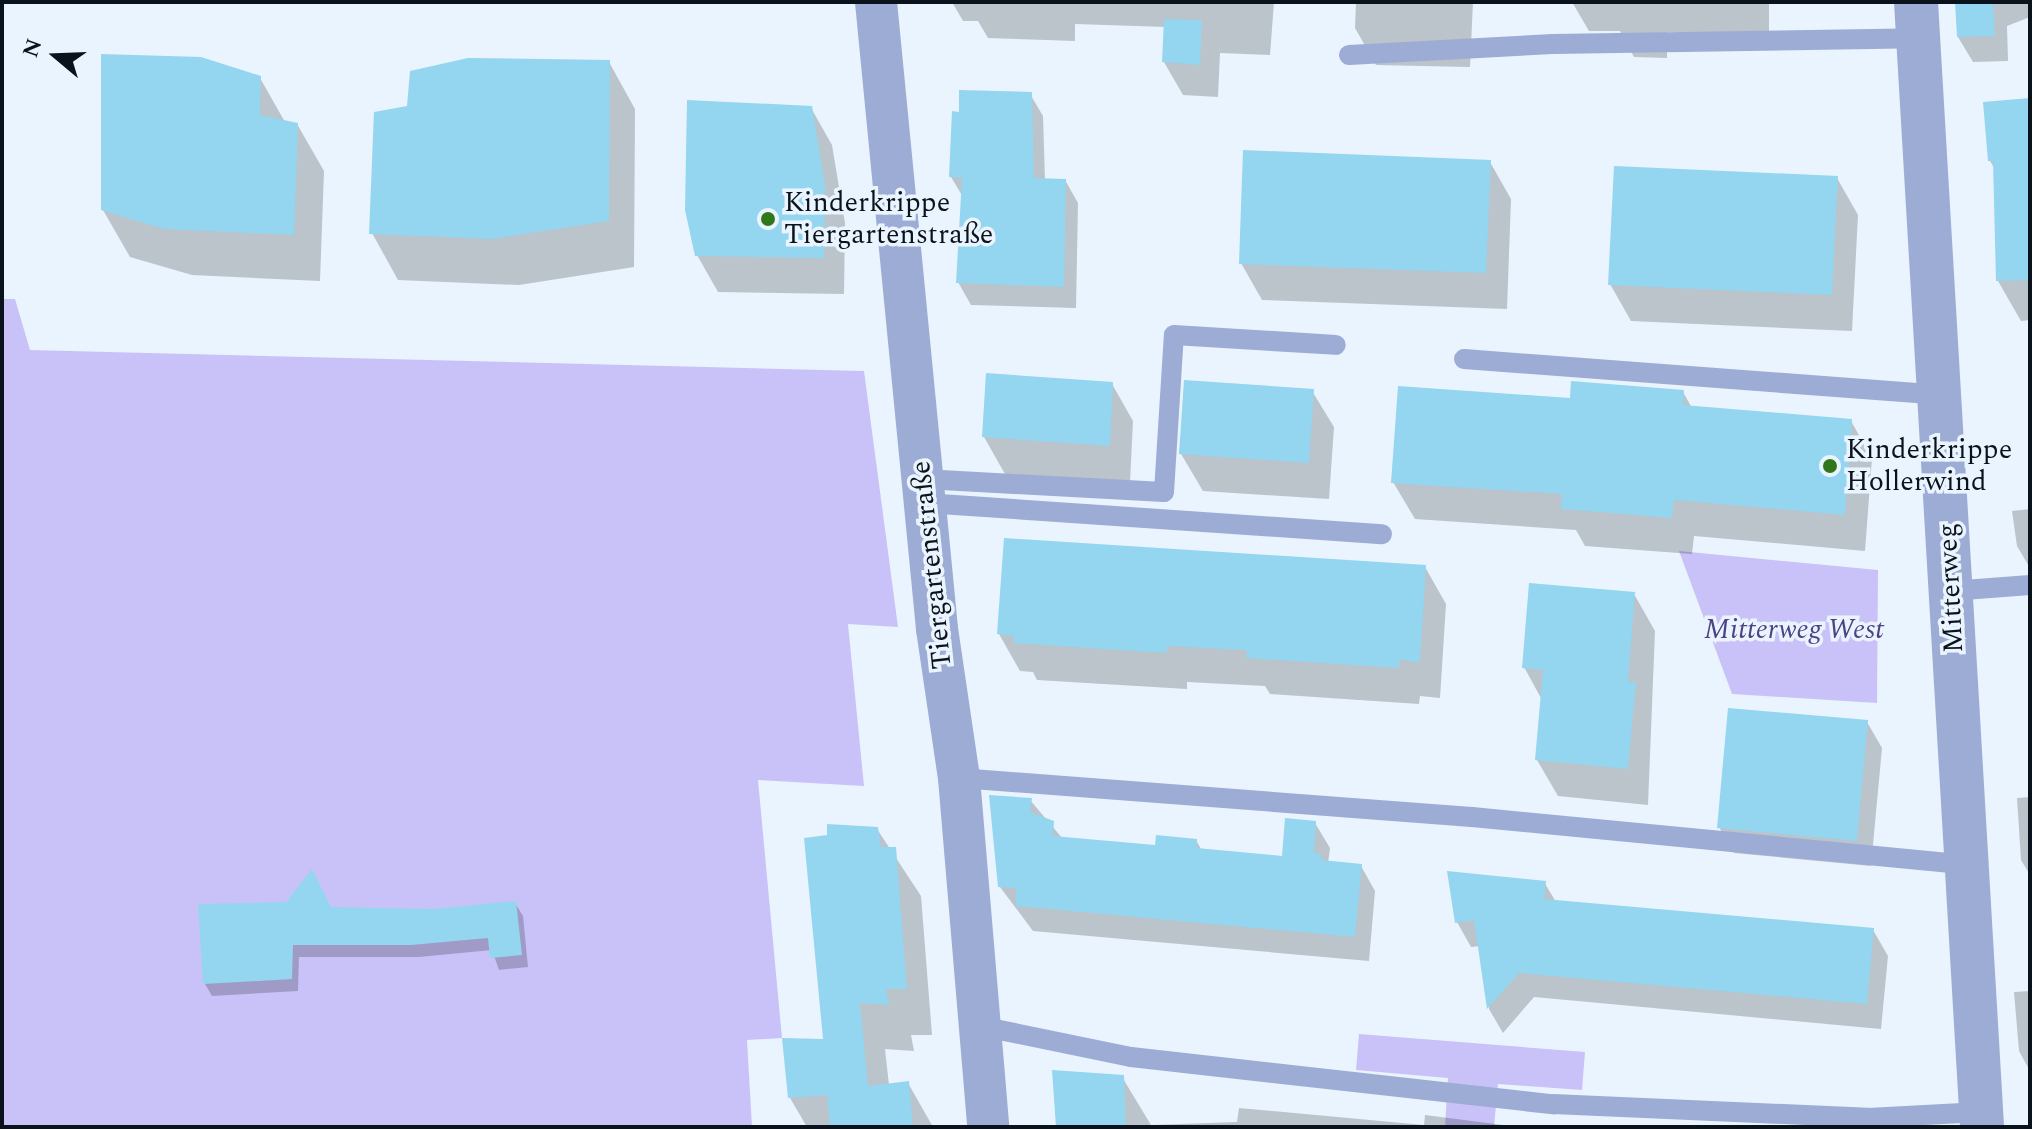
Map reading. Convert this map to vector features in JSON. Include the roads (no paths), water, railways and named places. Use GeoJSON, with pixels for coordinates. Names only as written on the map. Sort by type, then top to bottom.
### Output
{"type":"FeatureCollection","features":[{"type":"Feature","properties":{"kind":"street","name":"Tiergartenstraße"},"geometry":{"type":"LineString","coordinates":[[876,2],[924,491],[959,778],[988,1127]]}},
{"type":"Feature","properties":{"kind":"street","name":"Mitterweg"},"geometry":{"type":"LineString","coordinates":[[1917,20],[1982,1120]]}},
{"type":"Feature","properties":{"kind":"lane"},"geometry":{"type":"LineString","coordinates":[[1349,55],[1917,20]]}},
{"type":"Feature","properties":{"kind":"lane"},"geometry":{"type":"LineString","coordinates":[[924,491],[1164,492],[1174,335],[1336,345]]}},
{"type":"Feature","properties":{"kind":"lane"},"geometry":{"type":"LineString","coordinates":[[1464,359],[1940,395]]}},
{"type":"Feature","properties":{"kind":"lane"},"geometry":{"type":"LineString","coordinates":[[924,491],[1382,534]]}},
{"type":"Feature","properties":{"kind":"lane"},"geometry":{"type":"LineString","coordinates":[[1951,591],[2030,585]]}},
{"type":"Feature","properties":{"kind":"lane"},"geometry":{"type":"LineString","coordinates":[[959,778],[1472,817],[1967,865]]}},
{"type":"Feature","properties":{"kind":"lane"},"geometry":{"type":"LineString","coordinates":[[980,1026],[1161,1061],[1553,1104],[1982,1120]]}},
{"type":"Feature","properties":{"kind":"place","name":"Kinderkrippe Tiergartenstraße"},"geometry":{"type":"Point","coordinates":[768,219]}},
{"type":"Feature","properties":{"kind":"place","name":"Kinderkrippe Hollerwind"},"geometry":{"type":"Point","coordinates":[1830,466]}},
{"type":"Feature","properties":{"kind":"park label","name":"Mitterweg West"},"geometry":{"type":"Point","coordinates":[1794,630]}}]}
